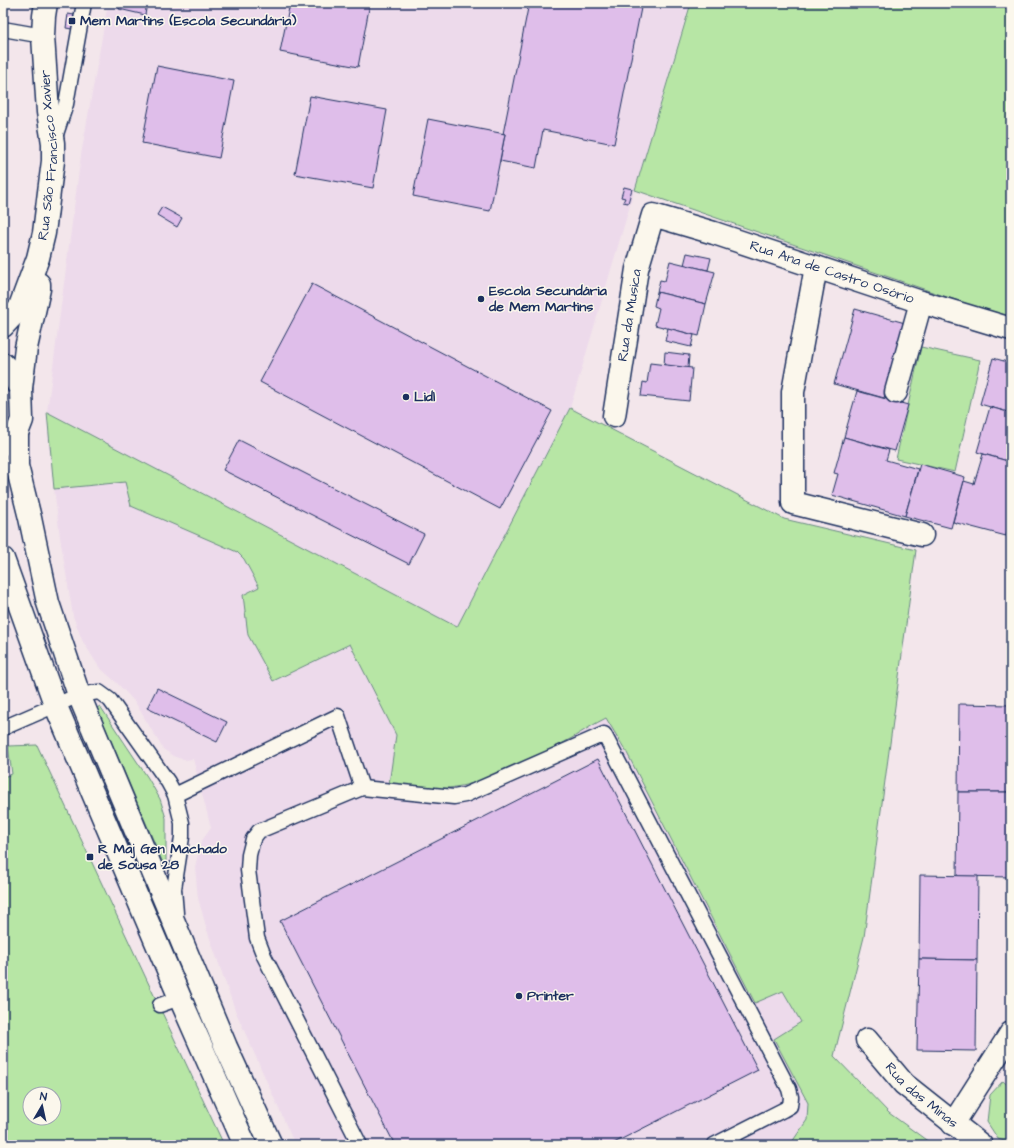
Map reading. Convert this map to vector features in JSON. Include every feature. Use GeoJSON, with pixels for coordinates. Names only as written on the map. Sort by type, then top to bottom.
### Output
{"type":"FeatureCollection","features":[{"type":"Feature","properties":{"kind":"street","name":"Rua São Francisco Xavier"},"geometry":{"type":"LineString","coordinates":[[3,326],[19,308],[38,258],[44,233],[53,161],[53,143],[48,112],[43,36],[46,3]]}},
{"type":"Feature","properties":{"kind":"street","name":"Rua Ana de Castro Osório"},"geometry":{"type":"LineString","coordinates":[[653,215],[714,233],[921,302],[1011,329]]}},
{"type":"Feature","properties":{"kind":"street","name":"Rua da Musica"},"geometry":{"type":"LineString","coordinates":[[614,416],[637,270],[653,215]]}},
{"type":"Feature","properties":{"kind":"street","name":"Rua São Francisco Xavier"},"geometry":{"type":"LineString","coordinates":[[17,432],[22,420],[21,388],[26,348],[39,289],[38,258]]}},
{"type":"Feature","properties":{"kind":"street"},"geometry":{"type":"LineString","coordinates":[[816,267],[793,392],[792,503],[922,535]]}},
{"type":"Feature","properties":{"kind":"street"},"geometry":{"type":"LineString","coordinates":[[896,392],[921,302]]}},
{"type":"Feature","properties":{"kind":"street"},"geometry":{"type":"LineString","coordinates":[[3,364],[21,388]]}},
{"type":"Feature","properties":{"kind":"street"},"geometry":{"type":"LineString","coordinates":[[3,453],[9,448],[17,432]]}},
{"type":"Feature","properties":{"kind":"street"},"geometry":{"type":"LineString","coordinates":[[17,432],[17,466],[30,518],[48,603],[78,695],[226,1047],[272,1145]]}},
{"type":"Feature","properties":{"kind":"street"},"geometry":{"type":"LineString","coordinates":[[3,559],[55,704],[244,1145]]}},
{"type":"Feature","properties":{"kind":"street"},"geometry":{"type":"LineString","coordinates":[[953,1124],[1011,1033]]}},
{"type":"Feature","properties":{"kind":"street","name":"Rua das Minas"},"geometry":{"type":"LineString","coordinates":[[867,1040],[904,1084],[981,1145]]}},
{"type":"Feature","properties":{"kind":"lane"},"geometry":{"type":"LineString","coordinates":[[53,143],[66,104],[84,3]]}},
{"type":"Feature","properties":{"kind":"lane"},"geometry":{"type":"LineString","coordinates":[[3,29],[43,36]]}},
{"type":"Feature","properties":{"kind":"lane"},"geometry":{"type":"LineString","coordinates":[[3,728],[78,695],[99,692],[110,700],[168,782],[175,795],[182,823],[182,837],[174,889],[179,937]]}},
{"type":"Feature","properties":{"kind":"lane"},"geometry":{"type":"LineString","coordinates":[[175,795],[338,716],[362,788]]}},
{"type":"Feature","properties":{"kind":"lane"},"geometry":{"type":"LineString","coordinates":[[360,1145],[256,938],[248,870],[249,855],[253,839],[259,832],[362,788],[454,797],[465,795],[604,734],[785,1082],[791,1097],[790,1106],[714,1145]]}},
{"type":"Feature","properties":{"kind":"lane"},"geometry":{"type":"LineString","coordinates":[[160,1005],[180,998]]}},
{"type":"Feature","properties":{"kind":"shaded area"},"geometry":{"type":"Polygon","coordinates":[[[120,3],[690,3],[570,408],[784,519],[916,550],[864,937],[806,1145],[295,1145],[235,1010],[207,930],[198,898],[195,867],[201,842],[211,828],[193,759],[184,760],[173,756],[163,749],[135,702],[99,667],[82,640],[73,616],[60,537],[49,447],[47,412],[81,155],[107,9],[118,9],[120,3]]]}},
{"type":"Feature","properties":{"kind":"green space"},"geometry":{"type":"Polygon","coordinates":[[[691,3],[1011,3],[1011,319],[635,190],[691,3]]]}},
{"type":"Feature","properties":{"kind":"green space"},"geometry":{"type":"Polygon","coordinates":[[[921,347],[980,360],[955,472],[896,459],[921,347]]]}},
{"type":"Feature","properties":{"kind":"green space"},"geometry":{"type":"Polygon","coordinates":[[[570,408],[784,519],[916,550],[864,937],[834,1056],[889,1113],[933,1145],[790,1145],[807,1120],[808,1103],[774,1039],[801,1022],[783,991],[755,1003],[627,753],[606,718],[523,764],[471,784],[435,789],[389,784],[396,735],[350,644],[273,681],[248,635],[243,595],[259,587],[244,559],[237,552],[131,506],[125,482],[54,489],[47,412],[457,627],[570,408]]]}},
{"type":"Feature","properties":{"kind":"green space"},"geometry":{"type":"Polygon","coordinates":[[[100,706],[148,778],[160,799],[166,818],[166,870],[97,708],[100,706]]]}},
{"type":"Feature","properties":{"kind":"green space"},"geometry":{"type":"Polygon","coordinates":[[[37,745],[224,1145],[3,1145],[3,777],[12,774],[8,746],[37,745]]]}},
{"type":"Feature","properties":{"kind":"green space"},"geometry":{"type":"Polygon","coordinates":[[[1003,1081],[1011,1088],[1011,1143],[998,1139],[987,1122],[990,1095],[1003,1081]]]}},
{"type":"Feature","properties":{"kind":"building"},"geometry":{"type":"Polygon","coordinates":[[[120,3],[147,3],[145,15],[119,9],[120,3]]]}},
{"type":"Feature","properties":{"kind":"building"},"geometry":{"type":"Polygon","coordinates":[[[290,3],[370,3],[358,67],[280,52],[290,3]]]}},
{"type":"Feature","properties":{"kind":"building"},"geometry":{"type":"Polygon","coordinates":[[[529,3],[642,3],[614,144],[543,130],[536,168],[500,161],[505,134],[503,134],[529,3]]]}},
{"type":"Feature","properties":{"kind":"building"},"geometry":{"type":"Polygon","coordinates":[[[68,14],[74,15],[72,29],[66,28],[68,14]]]}},
{"type":"Feature","properties":{"kind":"building"},"geometry":{"type":"Polygon","coordinates":[[[157,66],[234,81],[219,158],[142,143],[157,66]]]}},
{"type":"Feature","properties":{"kind":"building"},"geometry":{"type":"Polygon","coordinates":[[[310,96],[387,110],[373,188],[295,174],[310,96]]]}},
{"type":"Feature","properties":{"kind":"building"},"geometry":{"type":"Polygon","coordinates":[[[428,119],[505,134],[490,211],[413,196],[428,119]]]}},
{"type":"Feature","properties":{"kind":"building"},"geometry":{"type":"Polygon","coordinates":[[[624,187],[632,189],[628,203],[623,202],[625,198],[621,197],[624,187]]]}},
{"type":"Feature","properties":{"kind":"building"},"geometry":{"type":"Polygon","coordinates":[[[162,207],[182,218],[177,227],[157,215],[162,207]]]}},
{"type":"Feature","properties":{"kind":"building"},"geometry":{"type":"Polygon","coordinates":[[[687,253],[711,258],[708,270],[684,265],[687,253]]]}},
{"type":"Feature","properties":{"kind":"building"},"geometry":{"type":"Polygon","coordinates":[[[670,261],[715,272],[706,304],[657,292],[660,280],[665,281],[670,261]]]}},
{"type":"Feature","properties":{"kind":"building","name":"Lidl"},"geometry":{"type":"Polygon","coordinates":[[[312,284],[552,411],[500,509],[260,382],[312,284]]]}},
{"type":"Feature","properties":{"kind":"building"},"geometry":{"type":"Polygon","coordinates":[[[657,292],[706,304],[699,336],[655,325],[659,308],[654,306],[657,292]]]}},
{"type":"Feature","properties":{"kind":"building"},"geometry":{"type":"Polygon","coordinates":[[[855,309],[905,323],[884,398],[834,384],[855,309]]]}},
{"type":"Feature","properties":{"kind":"building"},"geometry":{"type":"Polygon","coordinates":[[[668,328],[694,335],[691,347],[665,341],[668,328]]]}},
{"type":"Feature","properties":{"kind":"building"},"geometry":{"type":"Polygon","coordinates":[[[665,352],[689,355],[688,368],[664,365],[665,352]]]}},
{"type":"Feature","properties":{"kind":"building"},"geometry":{"type":"Polygon","coordinates":[[[993,358],[1011,363],[1011,413],[980,404],[993,358]]]}},
{"type":"Feature","properties":{"kind":"building"},"geometry":{"type":"Polygon","coordinates":[[[650,363],[692,368],[689,401],[641,396],[643,382],[647,383],[650,363]]]}},
{"type":"Feature","properties":{"kind":"building"},"geometry":{"type":"Polygon","coordinates":[[[857,391],[908,405],[895,451],[844,437],[857,391]]]}},
{"type":"Feature","properties":{"kind":"building"},"geometry":{"type":"Polygon","coordinates":[[[990,407],[1011,413],[1011,462],[977,452],[990,407]]]}},
{"type":"Feature","properties":{"kind":"building"},"geometry":{"type":"Polygon","coordinates":[[[844,437],[889,450],[886,460],[918,469],[905,516],[832,495],[838,474],[834,473],[844,437]]]}},
{"type":"Feature","properties":{"kind":"building"},"geometry":{"type":"Polygon","coordinates":[[[239,440],[424,534],[409,564],[223,470],[239,440]]]}},
{"type":"Feature","properties":{"kind":"building"},"geometry":{"type":"Polygon","coordinates":[[[983,454],[1011,462],[1011,519],[1006,536],[953,522],[964,481],[974,484],[983,454]]]}},
{"type":"Feature","properties":{"kind":"building"},"geometry":{"type":"Polygon","coordinates":[[[920,464],[965,477],[951,528],[905,516],[920,464]]]}},
{"type":"Feature","properties":{"kind":"building"},"geometry":{"type":"Polygon","coordinates":[[[157,688],[227,722],[217,742],[147,708],[157,688]]]}},
{"type":"Feature","properties":{"kind":"building"},"geometry":{"type":"Polygon","coordinates":[[[959,704],[1011,705],[1011,792],[958,792],[959,704]]]}},
{"type":"Feature","properties":{"kind":"building","name":"Printer"},"geometry":{"type":"Polygon","coordinates":[[[598,759],[758,1070],[610,1145],[395,1145],[280,921],[598,759]]]}},
{"type":"Feature","properties":{"kind":"building"},"geometry":{"type":"Polygon","coordinates":[[[958,792],[1011,792],[1011,877],[957,876],[958,792]]]}},
{"type":"Feature","properties":{"kind":"building"},"geometry":{"type":"Polygon","coordinates":[[[920,875],[978,876],[977,960],[919,959],[920,875]]]}},
{"type":"Feature","properties":{"kind":"building"},"geometry":{"type":"Polygon","coordinates":[[[919,959],[977,960],[976,1051],[917,1050],[919,959]]]}},
{"type":"Feature","properties":{"kind":"place","name":"Mem Martins (Escola Secundária)"},"geometry":{"type":"Point","coordinates":[72,21]}},
{"type":"Feature","properties":{"kind":"place","name":"Escola Secundária de Mem Martins"},"geometry":{"type":"Point","coordinates":[481,299]}},
{"type":"Feature","properties":{"kind":"place","name":"Lidl"},"geometry":{"type":"Point","coordinates":[406,397]}},
{"type":"Feature","properties":{"kind":"place","name":"R Maj Gen Machado de Sousa 28"},"geometry":{"type":"Point","coordinates":[90,857]}},
{"type":"Feature","properties":{"kind":"place","name":"Printer"},"geometry":{"type":"Point","coordinates":[519,996]}}]}
